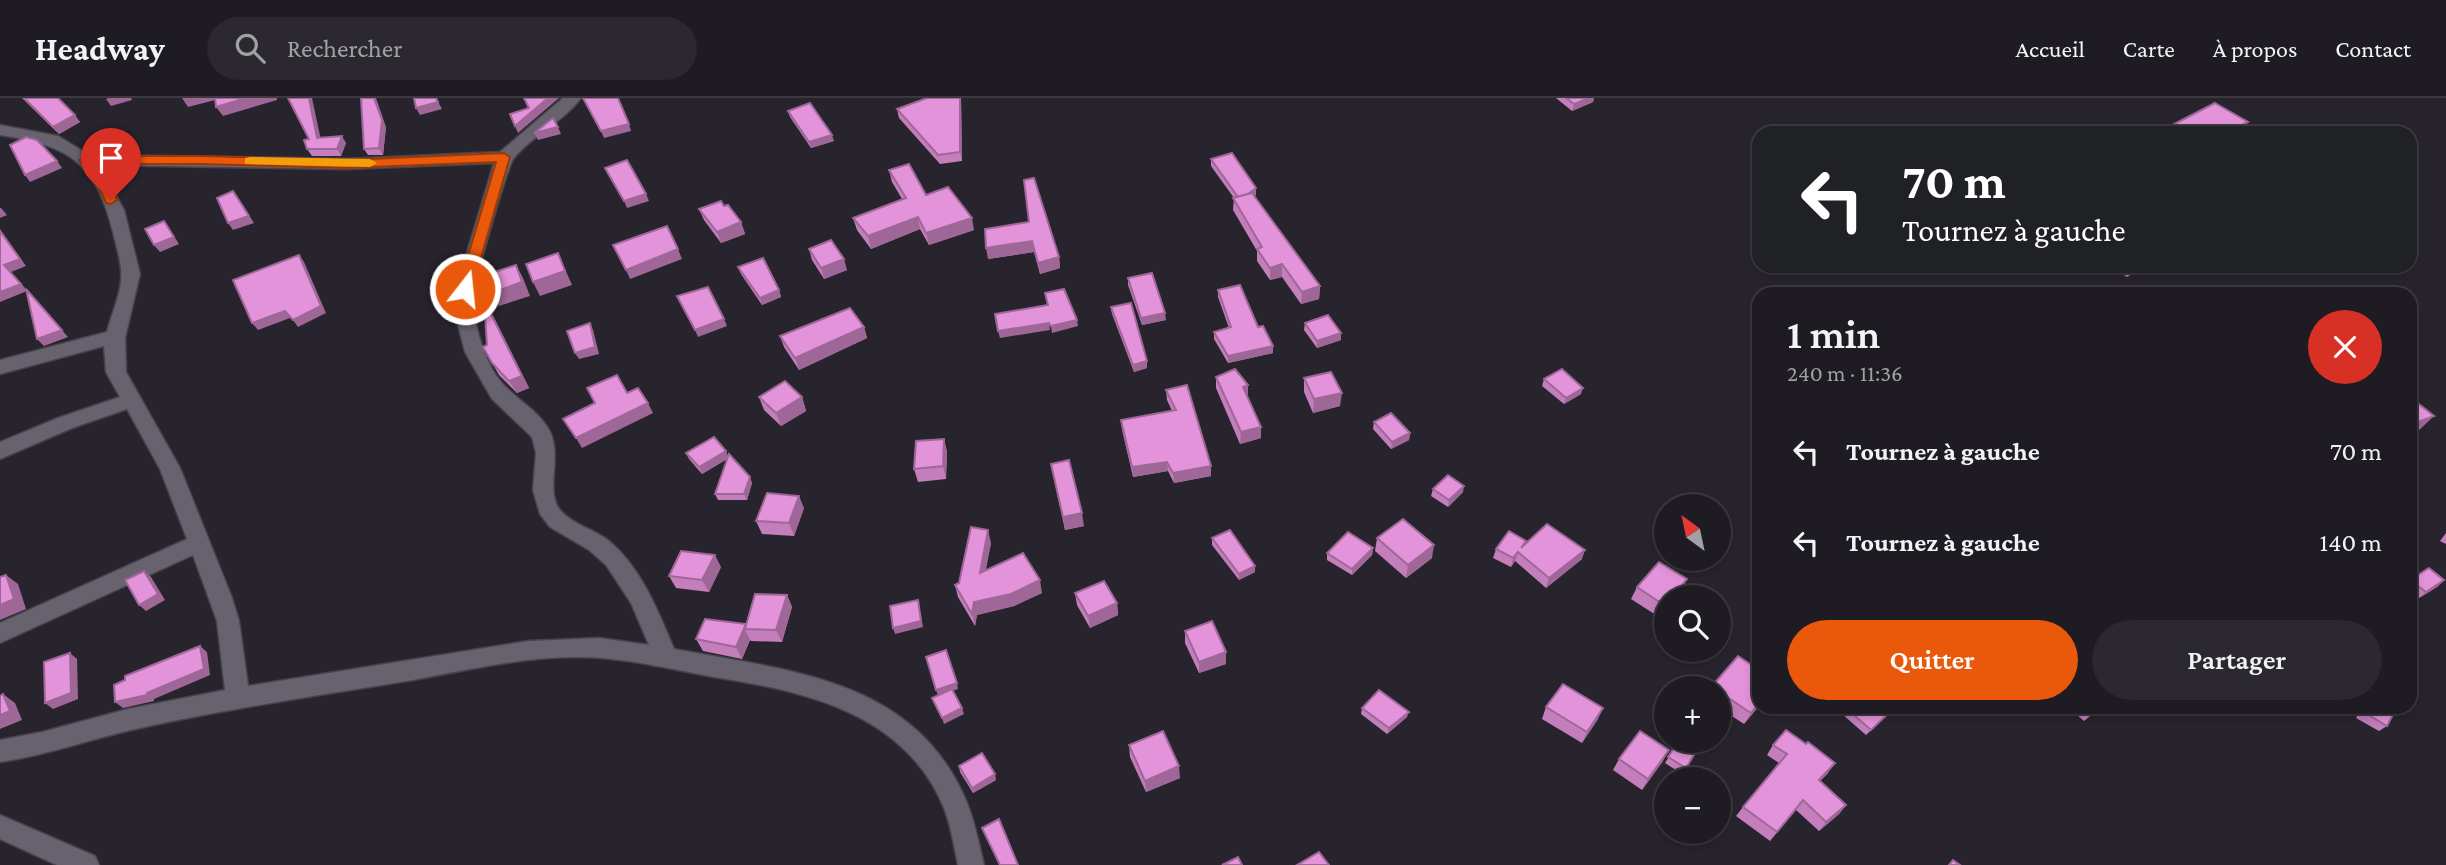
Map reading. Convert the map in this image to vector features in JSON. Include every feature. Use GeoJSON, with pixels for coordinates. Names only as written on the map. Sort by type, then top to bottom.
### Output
{"type":"FeatureCollection","features":[{"type":"Feature","properties":{"kind":"street"},"geometry":{"type":"LineString","coordinates":[[573,98],[504,157],[465,289],[464,312],[469,338],[497,392],[538,428],[545,444],[545,502],[553,517],[602,548],[626,572],[644,604],[666,658]]}},
{"type":"Feature","properties":{"kind":"street"},"geometry":{"type":"LineString","coordinates":[[0,130],[53,140],[68,147],[86,160],[103,182],[111,200],[123,234],[131,279],[127,300],[113,337],[112,358],[116,372],[170,468],[228,621],[238,700]]}},
{"type":"Feature","properties":{"kind":"street"},"geometry":{"type":"LineString","coordinates":[[86,160],[346,164],[504,157]]}},
{"type":"Feature","properties":{"kind":"street"},"geometry":{"type":"LineString","coordinates":[[0,367],[113,337]]}},
{"type":"Feature","properties":{"kind":"street"},"geometry":{"type":"LineString","coordinates":[[0,451],[65,423],[132,400]]}},
{"type":"Feature","properties":{"kind":"street"},"geometry":{"type":"LineString","coordinates":[[0,634],[199,543]]}},
{"type":"Feature","properties":{"kind":"street"},"geometry":{"type":"LineString","coordinates":[[0,760],[35,746],[111,724],[238,700],[492,656],[597,648],[810,684],[855,701],[888,718],[911,737],[937,770],[954,803],[971,865]]}},
{"type":"Feature","properties":{"kind":"street"},"geometry":{"type":"LineString","coordinates":[[0,751],[35,746]]}},
{"type":"Feature","properties":{"kind":"street"},"geometry":{"type":"LineString","coordinates":[[0,827],[86,865]]}},
{"type":"Feature","properties":{"kind":"building"},"geometry":{"type":"Polygon","coordinates":[[[24,98],[58,98],[75,115],[53,127],[24,98]]]}},
{"type":"Feature","properties":{"kind":"building"},"geometry":{"type":"Polygon","coordinates":[[[215,98],[246,98],[216,107],[215,98]]]}},
{"type":"Feature","properties":{"kind":"building"},"geometry":{"type":"Polygon","coordinates":[[[288,98],[309,98],[317,138],[342,136],[337,149],[307,149],[304,140],[309,139],[288,98]]]}},
{"type":"Feature","properties":{"kind":"building"},"geometry":{"type":"Polygon","coordinates":[[[361,98],[374,98],[382,120],[379,148],[364,149],[361,98]]]}},
{"type":"Feature","properties":{"kind":"building"},"geometry":{"type":"Polygon","coordinates":[[[414,98],[436,98],[438,102],[416,108],[414,98]]]}},
{"type":"Feature","properties":{"kind":"building"},"geometry":{"type":"Polygon","coordinates":[[[524,98],[548,98],[515,126],[510,114],[529,108],[524,98]]]}},
{"type":"Feature","properties":{"kind":"building"},"geometry":{"type":"Polygon","coordinates":[[[583,98],[618,98],[629,124],[601,131],[583,98]]]}},
{"type":"Feature","properties":{"kind":"building"},"geometry":{"type":"Polygon","coordinates":[[[927,98],[960,98],[960,152],[938,155],[897,109],[927,98]]]}},
{"type":"Feature","properties":{"kind":"building"},"geometry":{"type":"Polygon","coordinates":[[[1566,98],[1589,98],[1574,104],[1566,98]]]}},
{"type":"Feature","properties":{"kind":"building"},"geometry":{"type":"Polygon","coordinates":[[[810,103],[832,135],[809,142],[788,111],[810,103]]]}},
{"type":"Feature","properties":{"kind":"building"},"geometry":{"type":"Polygon","coordinates":[[[2215,103],[2248,122],[2240,126],[2171,126],[2215,103]]]}},
{"type":"Feature","properties":{"kind":"building"},"geometry":{"type":"Polygon","coordinates":[[[553,118],[558,127],[534,133],[553,118]]]}},
{"type":"Feature","properties":{"kind":"building"},"geometry":{"type":"Polygon","coordinates":[[[26,137],[37,140],[57,161],[25,175],[10,145],[26,137]]]}},
{"type":"Feature","properties":{"kind":"building"},"geometry":{"type":"Polygon","coordinates":[[[1232,153],[1256,188],[1238,197],[1211,159],[1232,153]]]}},
{"type":"Feature","properties":{"kind":"building"},"geometry":{"type":"Polygon","coordinates":[[[627,160],[646,194],[624,201],[605,168],[627,160]]]}},
{"type":"Feature","properties":{"kind":"building"},"geometry":{"type":"Polygon","coordinates":[[[909,164],[926,195],[948,187],[972,218],[926,233],[918,217],[868,236],[853,218],[906,198],[889,170],[909,164]]]}},
{"type":"Feature","properties":{"kind":"building"},"geometry":{"type":"Polygon","coordinates":[[[1034,178],[1059,257],[1038,263],[1032,241],[986,248],[985,229],[1029,222],[1024,180],[1034,178]]]}},
{"type":"Feature","properties":{"kind":"building"},"geometry":{"type":"Polygon","coordinates":[[[233,191],[249,216],[228,223],[217,198],[233,191]]]}},
{"type":"Feature","properties":{"kind":"building"},"geometry":{"type":"Polygon","coordinates":[[[1252,193],[1320,286],[1302,292],[1282,264],[1270,268],[1257,249],[1262,247],[1233,198],[1252,193]]]}},
{"type":"Feature","properties":{"kind":"building"},"geometry":{"type":"Polygon","coordinates":[[[721,201],[724,206],[728,205],[741,222],[717,232],[699,209],[721,201]]]}},
{"type":"Feature","properties":{"kind":"building"},"geometry":{"type":"Polygon","coordinates":[[[164,221],[174,237],[154,245],[145,229],[164,221]]]}},
{"type":"Feature","properties":{"kind":"building"},"geometry":{"type":"Polygon","coordinates":[[[667,226],[678,249],[626,270],[613,245],[667,226]]]}},
{"type":"Feature","properties":{"kind":"building"},"geometry":{"type":"Polygon","coordinates":[[[0,231],[20,259],[4,265],[21,284],[0,292],[0,231]]]}},
{"type":"Feature","properties":{"kind":"building"},"geometry":{"type":"Polygon","coordinates":[[[831,240],[844,259],[821,268],[809,249],[831,240]]]}},
{"type":"Feature","properties":{"kind":"building"},"geometry":{"type":"Polygon","coordinates":[[[558,253],[565,271],[533,282],[526,264],[558,253]]]}},
{"type":"Feature","properties":{"kind":"building"},"geometry":{"type":"Polygon","coordinates":[[[299,255],[321,306],[293,320],[285,311],[252,323],[233,280],[299,255]]]}},
{"type":"Feature","properties":{"kind":"building"},"geometry":{"type":"Polygon","coordinates":[[[763,258],[779,290],[760,298],[738,267],[763,258]]]}},
{"type":"Feature","properties":{"kind":"building"},"geometry":{"type":"Polygon","coordinates":[[[516,265],[522,282],[492,293],[485,275],[516,265]]]}},
{"type":"Feature","properties":{"kind":"building"},"geometry":{"type":"Polygon","coordinates":[[[1152,273],[1165,313],[1141,318],[1128,278],[1152,273]]]}},
{"type":"Feature","properties":{"kind":"building"},"geometry":{"type":"Polygon","coordinates":[[[1240,285],[1258,327],[1263,326],[1273,346],[1228,356],[1214,332],[1231,327],[1218,290],[1240,285]]]}},
{"type":"Feature","properties":{"kind":"building"},"geometry":{"type":"Polygon","coordinates":[[[708,287],[724,319],[695,330],[677,296],[708,287]]]}},
{"type":"Feature","properties":{"kind":"building"},"geometry":{"type":"Polygon","coordinates":[[[26,289],[62,330],[37,339],[26,289]]]}},
{"type":"Feature","properties":{"kind":"building"},"geometry":{"type":"Polygon","coordinates":[[[1064,289],[1077,320],[1051,326],[1049,323],[998,331],[995,314],[1048,305],[1045,293],[1064,289]]]}},
{"type":"Feature","properties":{"kind":"building"},"geometry":{"type":"Polygon","coordinates":[[[484,300],[522,376],[509,381],[492,363],[483,347],[487,345],[484,300]]]}},
{"type":"Feature","properties":{"kind":"building"},"geometry":{"type":"Polygon","coordinates":[[[1131,303],[1147,361],[1133,365],[1111,307],[1131,303]]]}},
{"type":"Feature","properties":{"kind":"building"},"geometry":{"type":"Polygon","coordinates":[[[850,308],[864,327],[795,358],[780,336],[850,308]]]}},
{"type":"Feature","properties":{"kind":"building"},"geometry":{"type":"Polygon","coordinates":[[[1328,315],[1341,333],[1317,341],[1305,323],[1328,315]]]}},
{"type":"Feature","properties":{"kind":"building"},"geometry":{"type":"Polygon","coordinates":[[[590,323],[595,347],[575,353],[567,331],[590,323]]]}},
{"type":"Feature","properties":{"kind":"building"},"geometry":{"type":"Polygon","coordinates":[[[1235,369],[1248,385],[1243,387],[1261,427],[1241,432],[1216,377],[1235,369]]]}},
{"type":"Feature","properties":{"kind":"building"},"geometry":{"type":"Polygon","coordinates":[[[1562,369],[1583,388],[1566,398],[1544,379],[1562,369]]]}},
{"type":"Feature","properties":{"kind":"building"},"geometry":{"type":"Polygon","coordinates":[[[1331,372],[1342,393],[1314,399],[1304,378],[1331,372]]]}},
{"type":"Feature","properties":{"kind":"building"},"geometry":{"type":"Polygon","coordinates":[[[617,375],[627,393],[638,388],[648,403],[576,438],[563,419],[595,403],[587,388],[617,375]]]}},
{"type":"Feature","properties":{"kind":"building"},"geometry":{"type":"Polygon","coordinates":[[[785,381],[802,397],[776,413],[759,397],[785,381]]]}},
{"type":"Feature","properties":{"kind":"building"},"geometry":{"type":"Polygon","coordinates":[[[1187,385],[1211,466],[1173,473],[1167,462],[1132,467],[1121,420],[1176,410],[1166,390],[1187,385]]]}},
{"type":"Feature","properties":{"kind":"building"},"geometry":{"type":"Polygon","coordinates":[[[2417,403],[2434,416],[2417,422],[2417,403]]]}},
{"type":"Feature","properties":{"kind":"building"},"geometry":{"type":"Polygon","coordinates":[[[1391,413],[1410,433],[1392,442],[1374,422],[1391,413]]]}},
{"type":"Feature","properties":{"kind":"building"},"geometry":{"type":"Polygon","coordinates":[[[714,437],[726,451],[699,467],[686,453],[714,437]]]}},
{"type":"Feature","properties":{"kind":"building"},"geometry":{"type":"Polygon","coordinates":[[[944,439],[943,466],[914,469],[916,441],[944,439]]]}},
{"type":"Feature","properties":{"kind":"building"},"geometry":{"type":"Polygon","coordinates":[[[729,454],[750,477],[744,494],[715,494],[729,454]]]}},
{"type":"Feature","properties":{"kind":"building"},"geometry":{"type":"Polygon","coordinates":[[[1069,460],[1082,513],[1063,517],[1051,464],[1069,460]]]}},
{"type":"Feature","properties":{"kind":"building"},"geometry":{"type":"Polygon","coordinates":[[[1448,475],[1464,486],[1449,500],[1433,489],[1448,475]]]}},
{"type":"Feature","properties":{"kind":"building"},"geometry":{"type":"Polygon","coordinates":[[[767,493],[799,496],[789,523],[756,521],[767,493]]]}},
{"type":"Feature","properties":{"kind":"building"},"geometry":{"type":"Polygon","coordinates":[[[1403,519],[1434,545],[1408,565],[1377,538],[1403,519]]]}},
{"type":"Feature","properties":{"kind":"building"},"geometry":{"type":"Polygon","coordinates":[[[1547,524],[1585,550],[1549,578],[1518,552],[1513,558],[1496,549],[1509,531],[1526,541],[1521,548],[1547,524]]]}},
{"type":"Feature","properties":{"kind":"building"},"geometry":{"type":"Polygon","coordinates":[[[971,527],[988,530],[980,573],[1023,553],[1040,580],[1011,594],[974,602],[972,614],[955,585],[959,583],[971,527]]]}},
{"type":"Feature","properties":{"kind":"building"},"geometry":{"type":"Polygon","coordinates":[[[1230,530],[1255,566],[1239,574],[1212,538],[1230,530]]]}},
{"type":"Feature","properties":{"kind":"building"},"geometry":{"type":"Polygon","coordinates":[[[1348,532],[1373,548],[1352,569],[1327,553],[1348,532]]]}},
{"type":"Feature","properties":{"kind":"building"},"geometry":{"type":"Polygon","coordinates":[[[681,551],[715,555],[702,580],[669,576],[681,551]]]}},
{"type":"Feature","properties":{"kind":"building"},"geometry":{"type":"Polygon","coordinates":[[[1654,568],[1654,571],[1674,571],[1687,579],[1682,585],[1654,585],[1654,598],[1637,587],[1654,568]]]}},
{"type":"Feature","properties":{"kind":"building"},"geometry":{"type":"Polygon","coordinates":[[[2429,568],[2444,580],[2426,592],[2417,585],[2417,576],[2429,568]]]}},
{"type":"Feature","properties":{"kind":"building"},"geometry":{"type":"Polygon","coordinates":[[[144,571],[158,594],[139,605],[125,580],[144,571]]]}},
{"type":"Feature","properties":{"kind":"building"},"geometry":{"type":"Polygon","coordinates":[[[6,575],[14,599],[0,605],[0,577],[6,575]]]}},
{"type":"Feature","properties":{"kind":"building"},"geometry":{"type":"Polygon","coordinates":[[[1104,581],[1117,603],[1088,616],[1075,593],[1104,581]]]}},
{"type":"Feature","properties":{"kind":"building"},"geometry":{"type":"Polygon","coordinates":[[[755,594],[787,595],[776,630],[745,629],[755,594]]]}},
{"type":"Feature","properties":{"kind":"building"},"geometry":{"type":"Polygon","coordinates":[[[918,600],[921,621],[893,628],[890,606],[918,600]]]}},
{"type":"Feature","properties":{"kind":"building"},"geometry":{"type":"Polygon","coordinates":[[[705,619],[746,624],[736,647],[696,639],[705,619]]]}},
{"type":"Feature","properties":{"kind":"building"},"geometry":{"type":"Polygon","coordinates":[[[1212,621],[1226,652],[1199,662],[1185,631],[1212,621]]]}},
{"type":"Feature","properties":{"kind":"building"},"geometry":{"type":"Polygon","coordinates":[[[200,646],[204,669],[147,695],[115,702],[114,685],[125,680],[125,676],[200,646]]]}},
{"type":"Feature","properties":{"kind":"building"},"geometry":{"type":"Polygon","coordinates":[[[946,650],[957,683],[936,690],[926,657],[946,650]]]}},
{"type":"Feature","properties":{"kind":"building"},"geometry":{"type":"Polygon","coordinates":[[[70,653],[71,693],[45,703],[44,662],[70,653]]]}},
{"type":"Feature","properties":{"kind":"building"},"geometry":{"type":"Polygon","coordinates":[[[1738,656],[1752,665],[1751,713],[1731,700],[1731,676],[1721,676],[1738,656]]]}},
{"type":"Feature","properties":{"kind":"building"},"geometry":{"type":"Polygon","coordinates":[[[1563,684],[1603,708],[1587,732],[1546,707],[1563,684]]]}},
{"type":"Feature","properties":{"kind":"building"},"geometry":{"type":"Polygon","coordinates":[[[952,689],[962,708],[942,718],[932,698],[952,689]]]}},
{"type":"Feature","properties":{"kind":"building"},"geometry":{"type":"Polygon","coordinates":[[[1379,690],[1409,712],[1389,728],[1362,708],[1379,690]]]}},
{"type":"Feature","properties":{"kind":"building"},"geometry":{"type":"Polygon","coordinates":[[[3,694],[10,711],[0,715],[0,696],[3,694]]]}},
{"type":"Feature","properties":{"kind":"building"},"geometry":{"type":"Polygon","coordinates":[[[1853,714],[1888,714],[1871,730],[1853,714]]]}},
{"type":"Feature","properties":{"kind":"building"},"geometry":{"type":"Polygon","coordinates":[[[2367,714],[2393,714],[2387,726],[2367,714]]]}},
{"type":"Feature","properties":{"kind":"building"},"geometry":{"type":"Polygon","coordinates":[[[1786,730],[1806,744],[1808,742],[1835,763],[1819,780],[1846,805],[1826,822],[1803,800],[1777,832],[1743,807],[1787,754],[1773,745],[1786,730]]]}},
{"type":"Feature","properties":{"kind":"building"},"geometry":{"type":"Polygon","coordinates":[[[1163,731],[1179,766],[1145,781],[1129,745],[1163,731]]]}},
{"type":"Feature","properties":{"kind":"building"},"geometry":{"type":"Polygon","coordinates":[[[1640,731],[1654,740],[1654,753],[1667,753],[1654,767],[1648,779],[1619,759],[1640,731]]]}},
{"type":"Feature","properties":{"kind":"building"},"geometry":{"type":"Polygon","coordinates":[[[982,753],[995,774],[972,788],[959,766],[982,753]]]}},
{"type":"Feature","properties":{"kind":"building"},"geometry":{"type":"Polygon","coordinates":[[[1671,753],[1695,753],[1687,767],[1668,757],[1671,753]]]}},
{"type":"Feature","properties":{"kind":"building"},"geometry":{"type":"Polygon","coordinates":[[[999,819],[1018,865],[1000,865],[982,828],[999,819]]]}},
{"type":"Feature","properties":{"kind":"building"},"geometry":{"type":"Polygon","coordinates":[[[1319,852],[1329,865],[1297,865],[1319,852]]]}},
{"type":"Feature","properties":{"kind":"building"},"geometry":{"type":"Polygon","coordinates":[[[1238,857],[1242,865],[1222,865],[1238,857]]]}},
{"type":"Feature","properties":{"kind":"slow traffic"},"geometry":{"type":"LineString","coordinates":[[250,161],[370,163]]}},
{"type":"Feature","properties":{"kind":"route"},"geometry":{"type":"LineString","coordinates":[[111,200],[103,182],[86,160],[346,164],[504,157],[465,289]]}}]}
